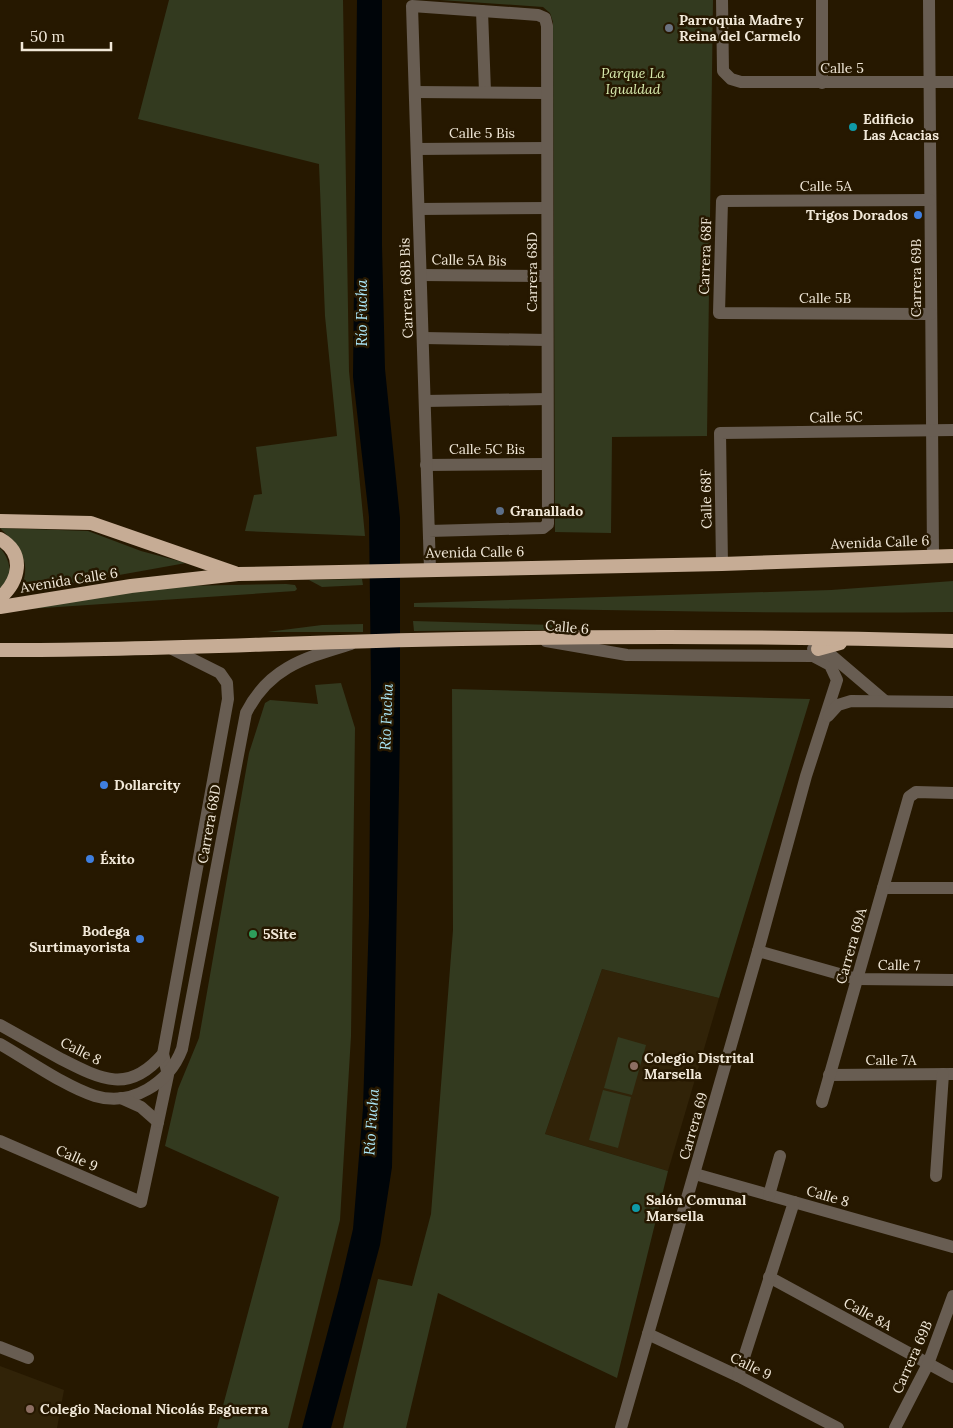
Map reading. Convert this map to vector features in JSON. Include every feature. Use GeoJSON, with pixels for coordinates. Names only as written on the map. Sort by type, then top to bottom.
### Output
{"type":"FeatureCollection","features":[{"type":"Feature","properties":{"kind":"highway"},"geometry":{"type":"LineString","coordinates":[[0,521],[68,521],[96,524],[238,574]]}},
{"type":"Feature","properties":{"kind":"highway"},"geometry":{"type":"LineString","coordinates":[[0,539],[10,547],[15,555],[17,573],[14,582],[0,598]]}},
{"type":"Feature","properties":{"kind":"highway","name":"Avenida Calle 6"},"geometry":{"type":"LineString","coordinates":[[0,607],[140,585],[238,574],[722,564],[953,556]]}},
{"type":"Feature","properties":{"kind":"highway"},"geometry":{"type":"LineString","coordinates":[[818,649],[857,638]]}},
{"type":"Feature","properties":{"kind":"highway"},"geometry":{"type":"LineString","coordinates":[[0,650],[172,649],[413,640],[857,638],[953,641]]}},
{"type":"Feature","properties":{"kind":"street","name":"Calle 5"},"geometry":{"type":"LineString","coordinates":[[722,0],[723,71],[731,79],[756,84],[953,82]]}},
{"type":"Feature","properties":{"kind":"street"},"geometry":{"type":"LineString","coordinates":[[822,0],[822,83]]}},
{"type":"Feature","properties":{"kind":"street","name":"Carrera 69B"},"geometry":{"type":"LineString","coordinates":[[929,0],[933,557]]}},
{"type":"Feature","properties":{"kind":"street","name":"Carrera 68B Bis"},"geometry":{"type":"LineString","coordinates":[[430,569],[412,6],[482,11]]}},
{"type":"Feature","properties":{"kind":"street"},"geometry":{"type":"LineString","coordinates":[[482,11],[485,92]]}},
{"type":"Feature","properties":{"kind":"street","name":"Carrera 68D"},"geometry":{"type":"LineString","coordinates":[[429,531],[547,527],[547,26],[545,18],[538,15],[482,11]]}},
{"type":"Feature","properties":{"kind":"street"},"geometry":{"type":"LineString","coordinates":[[415,92],[547,93]]}},
{"type":"Feature","properties":{"kind":"street","name":"Calle 5 Bis"},"geometry":{"type":"LineString","coordinates":[[417,149],[547,148]]}},
{"type":"Feature","properties":{"kind":"street","name":"Calle 5A"},"geometry":{"type":"LineString","coordinates":[[722,201],[930,200]]}},
{"type":"Feature","properties":{"kind":"street","name":"Carrera 68F"},"geometry":{"type":"LineString","coordinates":[[719,313],[722,201]]}},
{"type":"Feature","properties":{"kind":"street"},"geometry":{"type":"LineString","coordinates":[[418,209],[547,208]]}},
{"type":"Feature","properties":{"kind":"street","name":"Calle 5A Bis"},"geometry":{"type":"LineString","coordinates":[[421,275],[547,276]]}},
{"type":"Feature","properties":{"kind":"street","name":"Calle 5B"},"geometry":{"type":"LineString","coordinates":[[719,313],[931,314]]}},
{"type":"Feature","properties":{"kind":"street"},"geometry":{"type":"LineString","coordinates":[[422,338],[547,340]]}},
{"type":"Feature","properties":{"kind":"street"},"geometry":{"type":"LineString","coordinates":[[424,401],[547,399]]}},
{"type":"Feature","properties":{"kind":"street","name":"Calle 5C"},"geometry":{"type":"LineString","coordinates":[[720,433],[953,430]]}},
{"type":"Feature","properties":{"kind":"street","name":"Calle 68F"},"geometry":{"type":"LineString","coordinates":[[720,433],[722,564]]}},
{"type":"Feature","properties":{"kind":"street","name":"Calle 5C Bis"},"geometry":{"type":"LineString","coordinates":[[426,464],[547,464]]}},
{"type":"Feature","properties":{"kind":"street","name":"Calle 6"},"geometry":{"type":"LineString","coordinates":[[534,639],[646,648],[818,649]]}},
{"type":"Feature","properties":{"kind":"street","name":"Calle 6"},"geometry":{"type":"LineString","coordinates":[[534,639],[627,655],[813,656],[825,661],[834,671]]}},
{"type":"Feature","properties":{"kind":"street","name":"Carrera 68D"},"geometry":{"type":"LineString","coordinates":[[141,1202],[168,1075],[182,1049],[246,713],[261,688],[282,671],[300,661],[359,642]]}},
{"type":"Feature","properties":{"kind":"street","name":"Carrera 68D"},"geometry":{"type":"LineString","coordinates":[[168,1075],[165,1048],[228,700],[227,683],[220,673],[172,649]]}},
{"type":"Feature","properties":{"kind":"street"},"geometry":{"type":"LineString","coordinates":[[818,649],[831,655],[885,700]]}},
{"type":"Feature","properties":{"kind":"street","name":"Carrera 69"},"geometry":{"type":"LineString","coordinates":[[622,1428],[806,776],[836,684],[834,671]]}},
{"type":"Feature","properties":{"kind":"street"},"geometry":{"type":"LineString","coordinates":[[826,718],[843,702],[885,700],[953,702]]}},
{"type":"Feature","properties":{"kind":"street","name":"Carrera 69A"},"geometry":{"type":"LineString","coordinates":[[822,1102],[909,797],[916,792],[953,793]]}},
{"type":"Feature","properties":{"kind":"street"},"geometry":{"type":"LineString","coordinates":[[883,888],[953,888]]}},
{"type":"Feature","properties":{"kind":"street","name":"Calle 7"},"geometry":{"type":"LineString","coordinates":[[758,951],[857,979],[953,980]]}},
{"type":"Feature","properties":{"kind":"street","name":"Calle 8"},"geometry":{"type":"LineString","coordinates":[[0,1025],[84,1071],[108,1080],[132,1078],[145,1073],[165,1048]]}},
{"type":"Feature","properties":{"kind":"street"},"geometry":{"type":"LineString","coordinates":[[0,1044],[95,1096],[121,1098],[136,1095],[151,1088],[168,1075]]}},
{"type":"Feature","properties":{"kind":"street"},"geometry":{"type":"LineString","coordinates":[[936,1176],[948,1074]]}},
{"type":"Feature","properties":{"kind":"street","name":"Calle 7A"},"geometry":{"type":"LineString","coordinates":[[829,1075],[948,1074]]}},
{"type":"Feature","properties":{"kind":"street"},"geometry":{"type":"LineString","coordinates":[[121,1098],[141,1107],[158,1122]]}},
{"type":"Feature","properties":{"kind":"street","name":"Calle 9"},"geometry":{"type":"LineString","coordinates":[[0,1141],[141,1202]]}},
{"type":"Feature","properties":{"kind":"street"},"geometry":{"type":"LineString","coordinates":[[769,1195],[780,1156]]}},
{"type":"Feature","properties":{"kind":"street","name":"Calle 8"},"geometry":{"type":"LineString","coordinates":[[695,1174],[953,1247]]}},
{"type":"Feature","properties":{"kind":"street"},"geometry":{"type":"LineString","coordinates":[[738,1376],[794,1202]]}},
{"type":"Feature","properties":{"kind":"street","name":"Calle 8A"},"geometry":{"type":"LineString","coordinates":[[769,1277],[953,1377]]}},
{"type":"Feature","properties":{"kind":"street","name":"Carrera 69B"},"geometry":{"type":"LineString","coordinates":[[896,1428],[928,1364],[953,1296]]}},
{"type":"Feature","properties":{"kind":"street","name":"Calle 9"},"geometry":{"type":"LineString","coordinates":[[648,1334],[738,1376],[838,1428]]}},
{"type":"Feature","properties":{"kind":"street"},"geometry":{"type":"LineString","coordinates":[[0,1347],[28,1358]]}},
{"type":"Feature","properties":{"kind":"shaded area","name":"Colegio Distrital Marsella"},"geometry":{"type":"Polygon","coordinates":[[[602,969],[719,998],[668,1171],[545,1134],[602,969]]]}},
{"type":"Feature","properties":{"kind":"shaded area","name":"Colegio Nacional Nicolás Esguerra"},"geometry":{"type":"Polygon","coordinates":[[[0,1366],[64,1390],[57,1428],[0,1428],[0,1366]]]}},
{"type":"Feature","properties":{"kind":"green space"},"geometry":{"type":"Polygon","coordinates":[[[169,0],[343,0],[349,371],[365,536],[245,531],[254,495],[262,494],[256,447],[337,436],[325,316],[319,164],[138,119],[169,0]]]}},
{"type":"Feature","properties":{"kind":"green space","name":"Parque La Igualdad"},"geometry":{"type":"Polygon","coordinates":[[[440,0],[713,0],[707,436],[612,437],[611,533],[555,532],[553,22],[550,13],[543,7],[440,0]]]}},
{"type":"Feature","properties":{"kind":"green space"},"geometry":{"type":"Polygon","coordinates":[[[0,528],[88,531],[141,551],[186,563],[19,593],[25,573],[23,556],[14,542],[0,528]]]}},
{"type":"Feature","properties":{"kind":"green space"},"geometry":{"type":"Polygon","coordinates":[[[0,548],[6,557],[9,574],[5,584],[0,588],[0,548]]]}},
{"type":"Feature","properties":{"kind":"green space"},"geometry":{"type":"Polygon","coordinates":[[[362,579],[363,585],[322,587],[309,580],[362,579]]]}},
{"type":"Feature","properties":{"kind":"green space"},"geometry":{"type":"Polygon","coordinates":[[[953,581],[953,612],[751,612],[414,607],[414,603],[831,590],[953,581]]]}},
{"type":"Feature","properties":{"kind":"green space"},"geometry":{"type":"Polygon","coordinates":[[[295,585],[297,589],[295,591],[28,609],[95,597],[181,586],[295,585]]]}},
{"type":"Feature","properties":{"kind":"green space"},"geometry":{"type":"Polygon","coordinates":[[[413,621],[555,625],[555,630],[414,631],[413,621]]]}},
{"type":"Feature","properties":{"kind":"green space"},"geometry":{"type":"Polygon","coordinates":[[[363,624],[363,632],[267,632],[322,625],[363,624]]]}},
{"type":"Feature","properties":{"kind":"green space"},"geometry":{"type":"Polygon","coordinates":[[[341,683],[355,728],[351,1036],[340,1220],[288,1428],[217,1428],[279,1197],[165,1146],[178,1089],[199,1038],[249,753],[265,703],[270,700],[318,704],[315,685],[341,683]]]}},
{"type":"Feature","properties":{"kind":"green space"},"geometry":{"type":"Polygon","coordinates":[[[452,689],[810,699],[719,998],[602,969],[545,1134],[668,1171],[617,1378],[438,1293],[406,1428],[343,1428],[378,1279],[412,1286],[431,1214],[453,930],[452,689]]]}},
{"type":"Feature","properties":{"kind":"green space"},"geometry":{"type":"Polygon","coordinates":[[[618,1037],[646,1045],[632,1095],[604,1088],[618,1037]]]}},
{"type":"Feature","properties":{"kind":"green space"},"geometry":{"type":"Polygon","coordinates":[[[603,1090],[631,1097],[618,1148],[589,1140],[603,1090]]]}},
{"type":"Feature","properties":{"kind":"water","name":"Río Fucha"},"geometry":{"type":"Polygon","coordinates":[[[357,0],[382,0],[382,246],[385,369],[400,518],[400,734],[392,1167],[380,1245],[331,1428],[302,1428],[353,1229],[363,1108],[369,916],[371,686],[369,517],[353,377],[357,0]]]}},
{"type":"Feature","properties":{"kind":"place","name":"Parroquia Madre y Reina del Carmelo"},"geometry":{"type":"Point","coordinates":[669,28]}},
{"type":"Feature","properties":{"kind":"place","name":"Edificio Las Acacias"},"geometry":{"type":"Point","coordinates":[853,127]}},
{"type":"Feature","properties":{"kind":"place","name":"Trigos Dorados"},"geometry":{"type":"Point","coordinates":[918,215]}},
{"type":"Feature","properties":{"kind":"place","name":"Granallado"},"geometry":{"type":"Point","coordinates":[500,511]}},
{"type":"Feature","properties":{"kind":"place","name":"Dollarcity"},"geometry":{"type":"Point","coordinates":[104,785]}},
{"type":"Feature","properties":{"kind":"place","name":"Éxito"},"geometry":{"type":"Point","coordinates":[90,859]}},
{"type":"Feature","properties":{"kind":"place","name":"5Site"},"geometry":{"type":"Point","coordinates":[253,934]}},
{"type":"Feature","properties":{"kind":"place","name":"Bodega Surtimayorista"},"geometry":{"type":"Point","coordinates":[140,939]}},
{"type":"Feature","properties":{"kind":"place","name":"Colegio Distrital Marsella"},"geometry":{"type":"Point","coordinates":[634,1066]}},
{"type":"Feature","properties":{"kind":"place","name":"Salón Comunal Marsella"},"geometry":{"type":"Point","coordinates":[636,1208]}},
{"type":"Feature","properties":{"kind":"place","name":"Colegio Nacional Nicolás Esguerra"},"geometry":{"type":"Point","coordinates":[30,1409]}}]}
